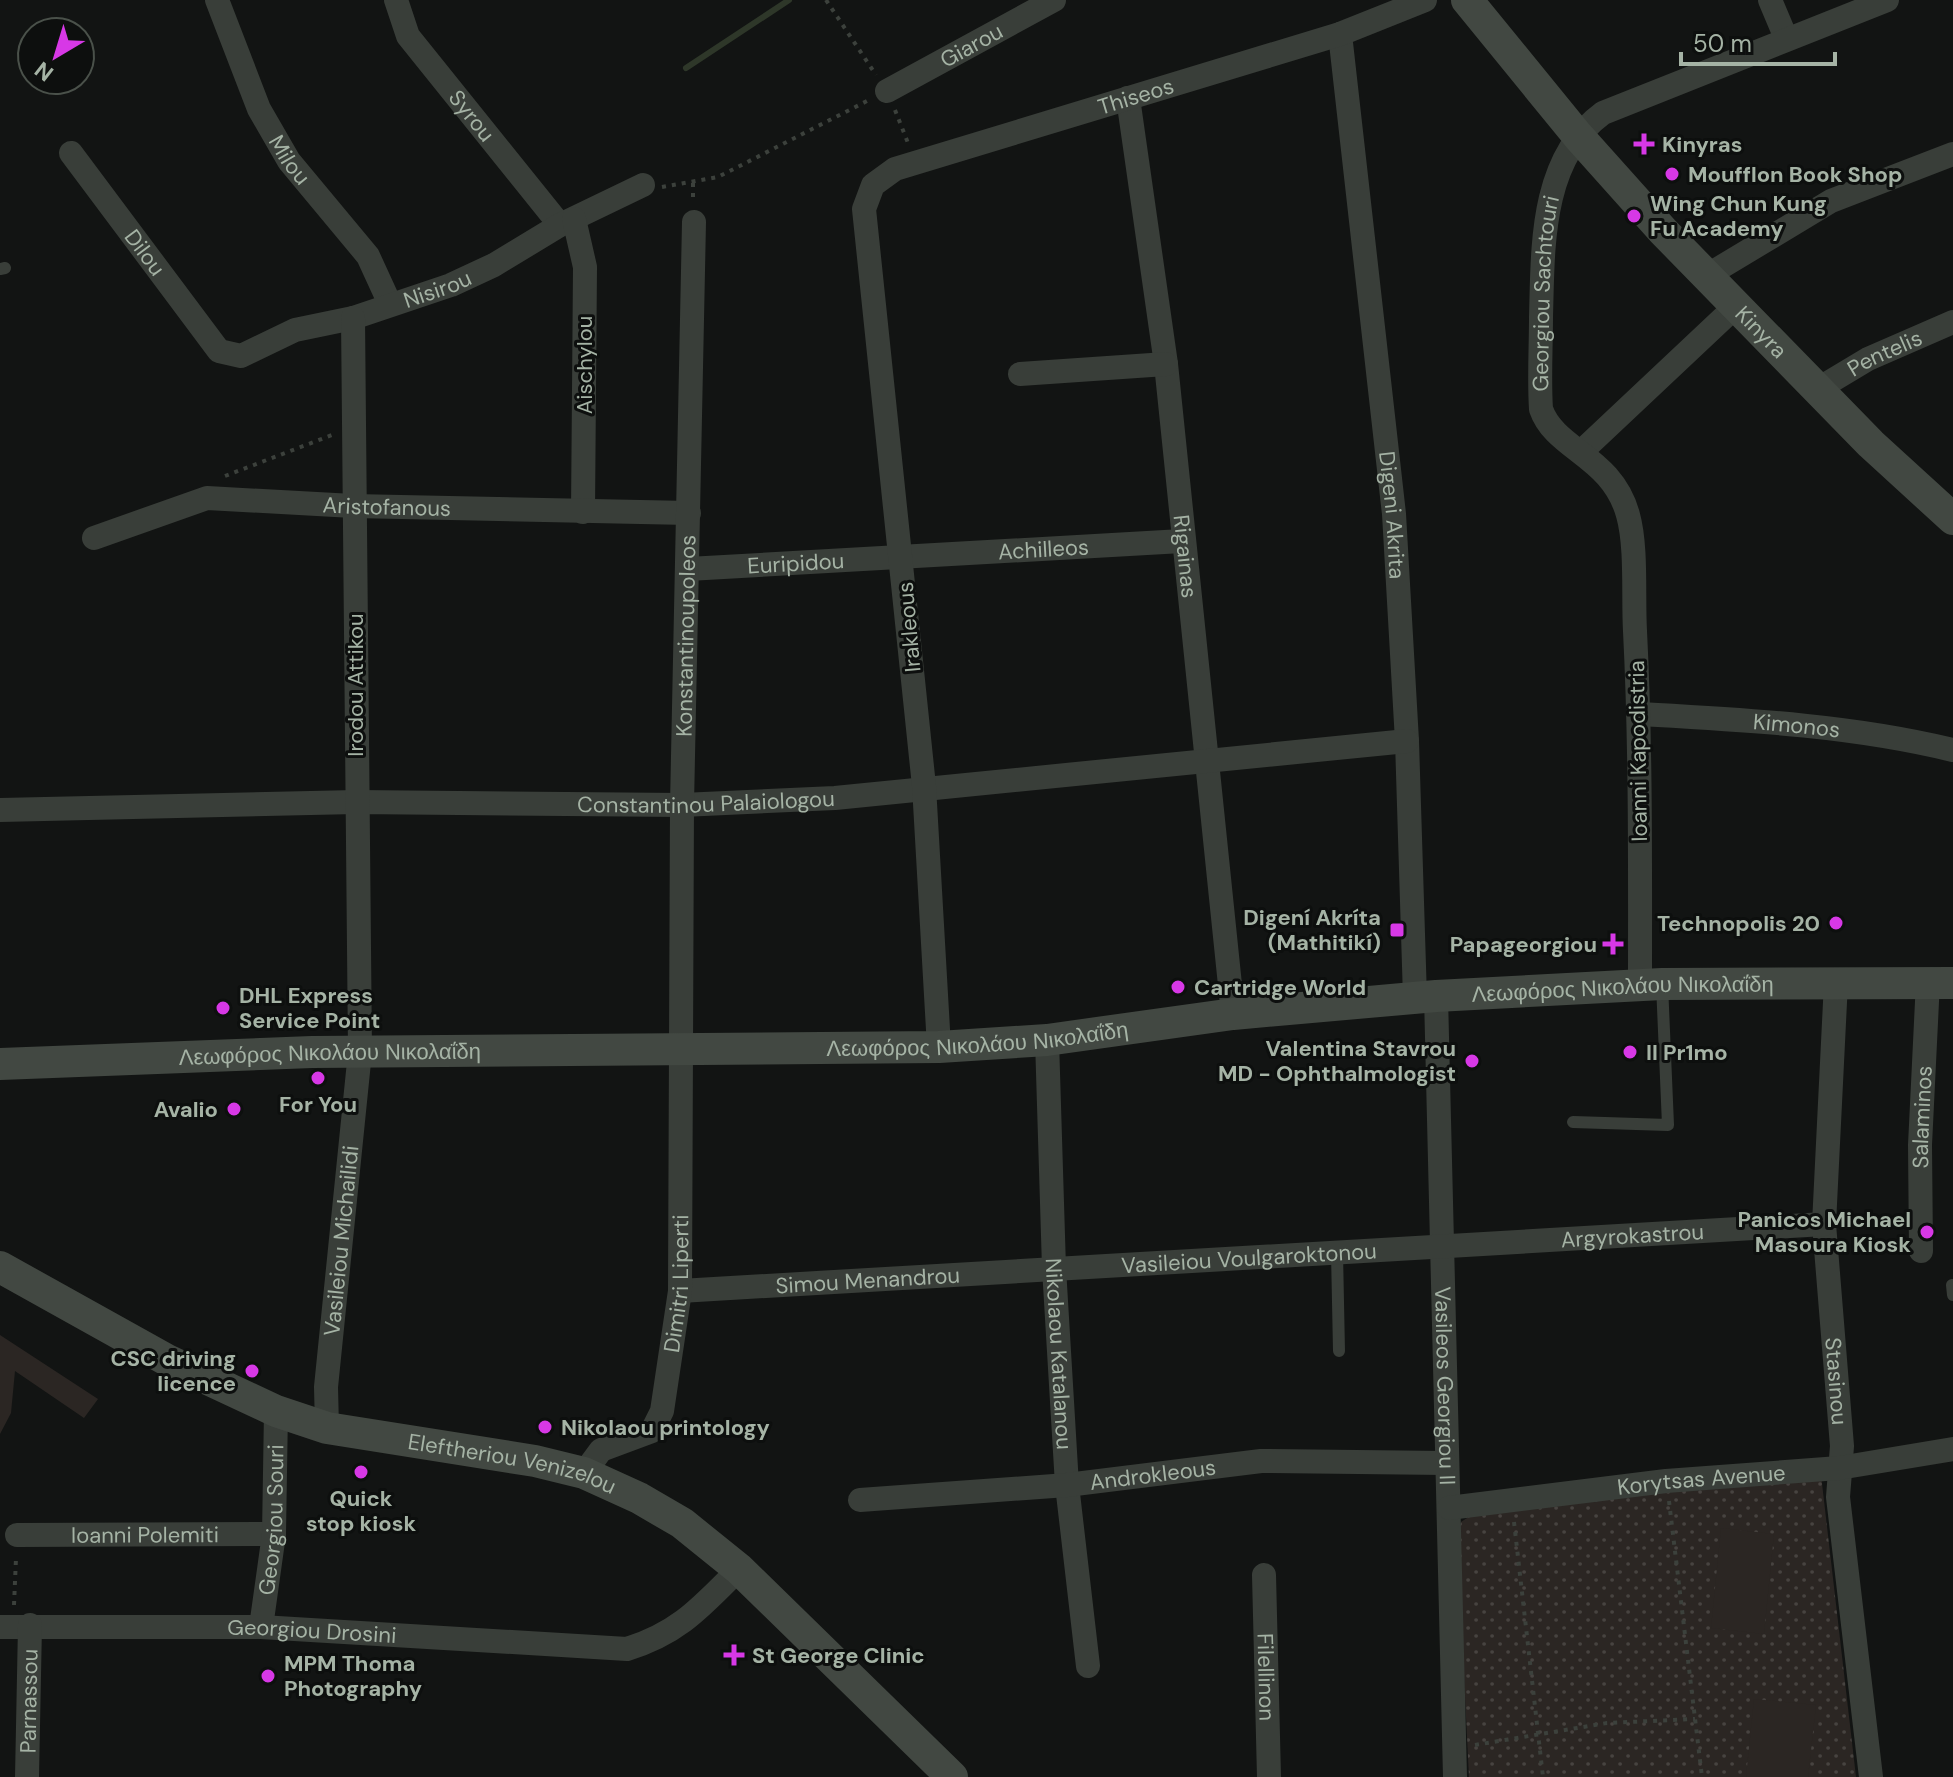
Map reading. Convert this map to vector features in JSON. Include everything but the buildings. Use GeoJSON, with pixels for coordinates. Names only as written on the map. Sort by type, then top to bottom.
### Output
{"type":"FeatureCollection","features":[{"type":"Feature","properties":{"kind":"street","name":"Milou"},"geometry":{"type":"LineString","coordinates":[[217,0],[259,109],[281,148],[325,208],[368,256],[390,304]]}},
{"type":"Feature","properties":{"kind":"street","name":"Syrou"},"geometry":{"type":"LineString","coordinates":[[396,0],[408,36],[567,222]]}},
{"type":"Feature","properties":{"kind":"street","name":"Giarou"},"geometry":{"type":"LineString","coordinates":[[887,91],[1054,0]]}},
{"type":"Feature","properties":{"kind":"street","name":"Thiseos"},"geometry":{"type":"LineString","coordinates":[[864,209],[873,185],[895,169],[1340,34],[1425,0]]}},
{"type":"Feature","properties":{"kind":"street","name":"Kinyra"},"geometry":{"type":"LineString","coordinates":[[1467,0],[1578,136],[1735,307],[1902,474],[1953,519]]}},
{"type":"Feature","properties":{"kind":"street"},"geometry":{"type":"LineString","coordinates":[[1770,0],[1786,38]]}},
{"type":"Feature","properties":{"kind":"street"},"geometry":{"type":"LineString","coordinates":[[1578,136],[1603,113],[1887,0]]}},
{"type":"Feature","properties":{"kind":"street","name":"Digeni Akrita"},"geometry":{"type":"LineString","coordinates":[[1340,34],[1394,514],[1426,997]]}},
{"type":"Feature","properties":{"kind":"street","name":"Rigainas"},"geometry":{"type":"LineString","coordinates":[[1128,98],[1166,364],[1233,1014]]}},
{"type":"Feature","properties":{"kind":"street","name":"Georgiou Sachtouri"},"geometry":{"type":"LineString","coordinates":[[1578,136],[1558,175],[1550,203],[1543,253],[1540,394],[1545,420],[1613,481],[1629,518]]}},
{"type":"Feature","properties":{"kind":"street","name":"Dilou"},"geometry":{"type":"LineString","coordinates":[[71,153],[219,351]]}},
{"type":"Feature","properties":{"kind":"street"},"geometry":{"type":"LineString","coordinates":[[1708,275],[1831,201],[1953,154]]}},
{"type":"Feature","properties":{"kind":"street","name":"Nisirou"},"geometry":{"type":"LineString","coordinates":[[219,351],[241,356],[295,330],[353,318],[465,279],[567,222],[643,185]]}},
{"type":"Feature","properties":{"kind":"street","name":"Irakleous"},"geometry":{"type":"LineString","coordinates":[[864,209],[903,557],[924,786],[939,1047]]}},
{"type":"Feature","properties":{"kind":"street","name":"Aischylou"},"geometry":{"type":"LineString","coordinates":[[567,222],[585,267],[583,512]]}},
{"type":"Feature","properties":{"kind":"street","name":"Konstantinoupoleos"},"geometry":{"type":"LineString","coordinates":[[683,1051],[682,805],[694,222]]}},
{"type":"Feature","properties":{"kind":"street"},"geometry":{"type":"LineString","coordinates":[[1582,451],[1735,307]]}},
{"type":"Feature","properties":{"kind":"street","name":"Irodou Attikou"},"geometry":{"type":"LineString","coordinates":[[353,318],[360,1052]]}},
{"type":"Feature","properties":{"kind":"street","name":"Pentelis"},"geometry":{"type":"LineString","coordinates":[[1818,389],[1868,359],[1953,322]]}},
{"type":"Feature","properties":{"kind":"street"},"geometry":{"type":"LineString","coordinates":[[1020,374],[1166,364]]}},
{"type":"Feature","properties":{"kind":"street","name":"Aristofanous"},"geometry":{"type":"LineString","coordinates":[[94,538],[207,498],[353,506],[689,513]]}},
{"type":"Feature","properties":{"kind":"street","name":"Ioanni Kapodistria"},"geometry":{"type":"LineString","coordinates":[[1629,518],[1651,984]]}},
{"type":"Feature","properties":{"kind":"street","name":"Achilleos"},"geometry":{"type":"LineString","coordinates":[[903,557],[1182,541]]}},
{"type":"Feature","properties":{"kind":"street","name":"Euripidou"},"geometry":{"type":"LineString","coordinates":[[688,569],[903,557]]}},
{"type":"Feature","properties":{"kind":"street","name":"Kimonos"},"geometry":{"type":"LineString","coordinates":[[1639,714],[1774,722],[1883,733],[1953,750]]}},
{"type":"Feature","properties":{"kind":"street","name":"Constantinou Palaiologou"},"geometry":{"type":"LineString","coordinates":[[0,810],[356,802],[682,805],[835,798],[924,786],[1407,741]]}},
{"type":"Feature","properties":{"kind":"street","name":"Stasinou"},"geometry":{"type":"LineString","coordinates":[[1836,982],[1824,1224],[1842,1446],[1838,1497],[1871,1777]]}},
{"type":"Feature","properties":{"kind":"street","name":"Λεωφόρος Νικολάου Νικολαΐδη"},"geometry":{"type":"LineString","coordinates":[[0,1064],[360,1052],[939,1047],[1047,1040],[1233,1014],[1426,997],[1651,984],[1941,982]]}},
{"type":"Feature","properties":{"kind":"street","name":"Salaminos"},"geometry":{"type":"LineString","coordinates":[[1921,1251],[1920,1145],[1941,982]]}},
{"type":"Feature","properties":{"kind":"street","name":"Vasileos Georgiou II"},"geometry":{"type":"LineString","coordinates":[[1426,997],[1442,1248],[1455,1777]]}},
{"type":"Feature","properties":{"kind":"street","name":"Nikolaou Katalanou"},"geometry":{"type":"LineString","coordinates":[[1047,1040],[1054,1268],[1067,1485],[1088,1666]]}},
{"type":"Feature","properties":{"kind":"street","name":"Dimitri Liperti"},"geometry":{"type":"LineString","coordinates":[[584,1473],[601,1450],[652,1431],[662,1411],[680,1291],[683,1051]]}},
{"type":"Feature","properties":{"kind":"street","name":"Vasileiou Michailidi"},"geometry":{"type":"LineString","coordinates":[[327,1428],[326,1387],[360,1052]]}},
{"type":"Feature","properties":{"kind":"street","name":"Argyrokastrou"},"geometry":{"type":"LineString","coordinates":[[1442,1248],[1824,1224]]}},
{"type":"Feature","properties":{"kind":"street","name":"Vasileiou Voulgaroktonou"},"geometry":{"type":"LineString","coordinates":[[1054,1268],[1442,1248]]}},
{"type":"Feature","properties":{"kind":"street","name":"Eleftheriou Venizelou"},"geometry":{"type":"LineString","coordinates":[[0,1267],[167,1360],[276,1411],[327,1428],[535,1461],[584,1473],[639,1498],[682,1523],[739,1569],[952,1777]]}},
{"type":"Feature","properties":{"kind":"street","name":"Simou Menandrou"},"geometry":{"type":"LineString","coordinates":[[680,1291],[1054,1268]]}},
{"type":"Feature","properties":{"kind":"street","name":"Georgiou Souri"},"geometry":{"type":"LineString","coordinates":[[261,1627],[274,1534],[276,1411]]}},
{"type":"Feature","properties":{"kind":"street","name":"Korytsas Avenue"},"geometry":{"type":"LineString","coordinates":[[1449,1508],[1666,1481],[1839,1468],[1953,1449]]}},
{"type":"Feature","properties":{"kind":"street","name":"Androkleous"},"geometry":{"type":"LineString","coordinates":[[860,1500],[1067,1485],[1261,1461],[1445,1463]]}},
{"type":"Feature","properties":{"kind":"street","name":"Ioanni Polemiti"},"geometry":{"type":"LineString","coordinates":[[17,1535],[274,1534]]}},
{"type":"Feature","properties":{"kind":"street","name":"Georgiou Drosini"},"geometry":{"type":"LineString","coordinates":[[14,1626],[261,1627],[627,1649],[660,1639],[685,1623],[739,1569]]}},
{"type":"Feature","properties":{"kind":"street","name":"Filellinon"},"geometry":{"type":"LineString","coordinates":[[1264,1575],[1269,1777]]}},
{"type":"Feature","properties":{"kind":"street","name":"Parnassou"},"geometry":{"type":"LineString","coordinates":[[14,1626],[27,1777]]}},
{"type":"Feature","properties":{"kind":"lane"},"geometry":{"type":"LineString","coordinates":[[1573,1122],[1668,1125],[1651,984]]}},
{"type":"Feature","properties":{"kind":"lane"},"geometry":{"type":"LineString","coordinates":[[1337,1253],[1339,1351]]}},
{"type":"Feature","properties":{"kind":"path"},"geometry":{"type":"LineString","coordinates":[[643,185],[670,188],[718,177],[887,91]]}},
{"type":"Feature","properties":{"kind":"path"},"geometry":{"type":"LineString","coordinates":[[207,498],[212,481],[353,426]]}},
{"type":"Feature","properties":{"kind":"path"},"geometry":{"type":"LineString","coordinates":[[1666,1481],[1702,1777]]}},
{"type":"Feature","properties":{"kind":"path"},"geometry":{"type":"LineString","coordinates":[[1513,1500],[1543,1777]]}},
{"type":"Feature","properties":{"kind":"path"},"geometry":{"type":"LineString","coordinates":[[14,1626],[17,1535]]}},
{"type":"Feature","properties":{"kind":"path"},"geometry":{"type":"LineString","coordinates":[[1454,1748],[1607,1723],[1695,1719]]}},
{"type":"Feature","properties":{"kind":"shaded area"},"geometry":{"type":"Polygon","coordinates":[[[0,1335],[98,1399],[84,1418],[15,1371],[11,1413],[0,1434],[0,1335]]]}},
{"type":"Feature","properties":{"kind":"shaded area"},"geometry":{"type":"Polygon","coordinates":[[[1821,1475],[1856,1777],[1469,1777],[1457,1534],[1461,1522],[1473,1514],[1821,1475]]]}},
{"type":"Feature","properties":{"kind":"shaded area"},"geometry":{"type":"Polygon","coordinates":[[[1721,1528],[1774,1534],[1764,1634],[1711,1628],[1721,1528]]]}},
{"type":"Feature","properties":{"kind":"shaded area"},"geometry":{"type":"Polygon","coordinates":[[[1754,1699],[1816,1705],[1808,1777],[1746,1777],[1754,1699]]]}},
{"type":"Feature","properties":{"kind":"waterway"},"geometry":{"type":"LineString","coordinates":[[686,68],[789,0]]}},
{"type":"Feature","properties":{"kind":"place","name":"Kinyras"},"geometry":{"type":"Point","coordinates":[1644,144]}},
{"type":"Feature","properties":{"kind":"place","name":"Moufflon Book Shop"},"geometry":{"type":"Point","coordinates":[1672,174]}},
{"type":"Feature","properties":{"kind":"place","name":"Wing Chun Kung Fu Academy"},"geometry":{"type":"Point","coordinates":[1634,216]}},
{"type":"Feature","properties":{"kind":"place","name":"Technopolis 20"},"geometry":{"type":"Point","coordinates":[1836,923]}},
{"type":"Feature","properties":{"kind":"place","name":"Digení Akríta (Mathitikí)"},"geometry":{"type":"Point","coordinates":[1397,930]}},
{"type":"Feature","properties":{"kind":"place","name":"Papageorgiou"},"geometry":{"type":"Point","coordinates":[1613,944]}},
{"type":"Feature","properties":{"kind":"place","name":"Cartridge World"},"geometry":{"type":"Point","coordinates":[1178,987]}},
{"type":"Feature","properties":{"kind":"place","name":"DHL Express Service Point"},"geometry":{"type":"Point","coordinates":[223,1008]}},
{"type":"Feature","properties":{"kind":"place","name":"Il Pr1mo"},"geometry":{"type":"Point","coordinates":[1630,1052]}},
{"type":"Feature","properties":{"kind":"place","name":"Valentina Stavrou MD - Ophthalmologist"},"geometry":{"type":"Point","coordinates":[1472,1061]}},
{"type":"Feature","properties":{"kind":"place","name":"For You"},"geometry":{"type":"Point","coordinates":[318,1078]}},
{"type":"Feature","properties":{"kind":"place","name":"Avalio"},"geometry":{"type":"Point","coordinates":[234,1109]}},
{"type":"Feature","properties":{"kind":"place","name":"Panicos Michael Masoura Kiosk"},"geometry":{"type":"Point","coordinates":[1927,1232]}},
{"type":"Feature","properties":{"kind":"place","name":"CSC driving licence"},"geometry":{"type":"Point","coordinates":[252,1371]}},
{"type":"Feature","properties":{"kind":"place","name":"Nikolaou printology"},"geometry":{"type":"Point","coordinates":[545,1427]}},
{"type":"Feature","properties":{"kind":"place","name":"Quick stop kiosk"},"geometry":{"type":"Point","coordinates":[361,1472]}},
{"type":"Feature","properties":{"kind":"place","name":"St George Clinic"},"geometry":{"type":"Point","coordinates":[734,1655]}},
{"type":"Feature","properties":{"kind":"place","name":"MPM Thoma Photography"},"geometry":{"type":"Point","coordinates":[268,1676]}}]}
